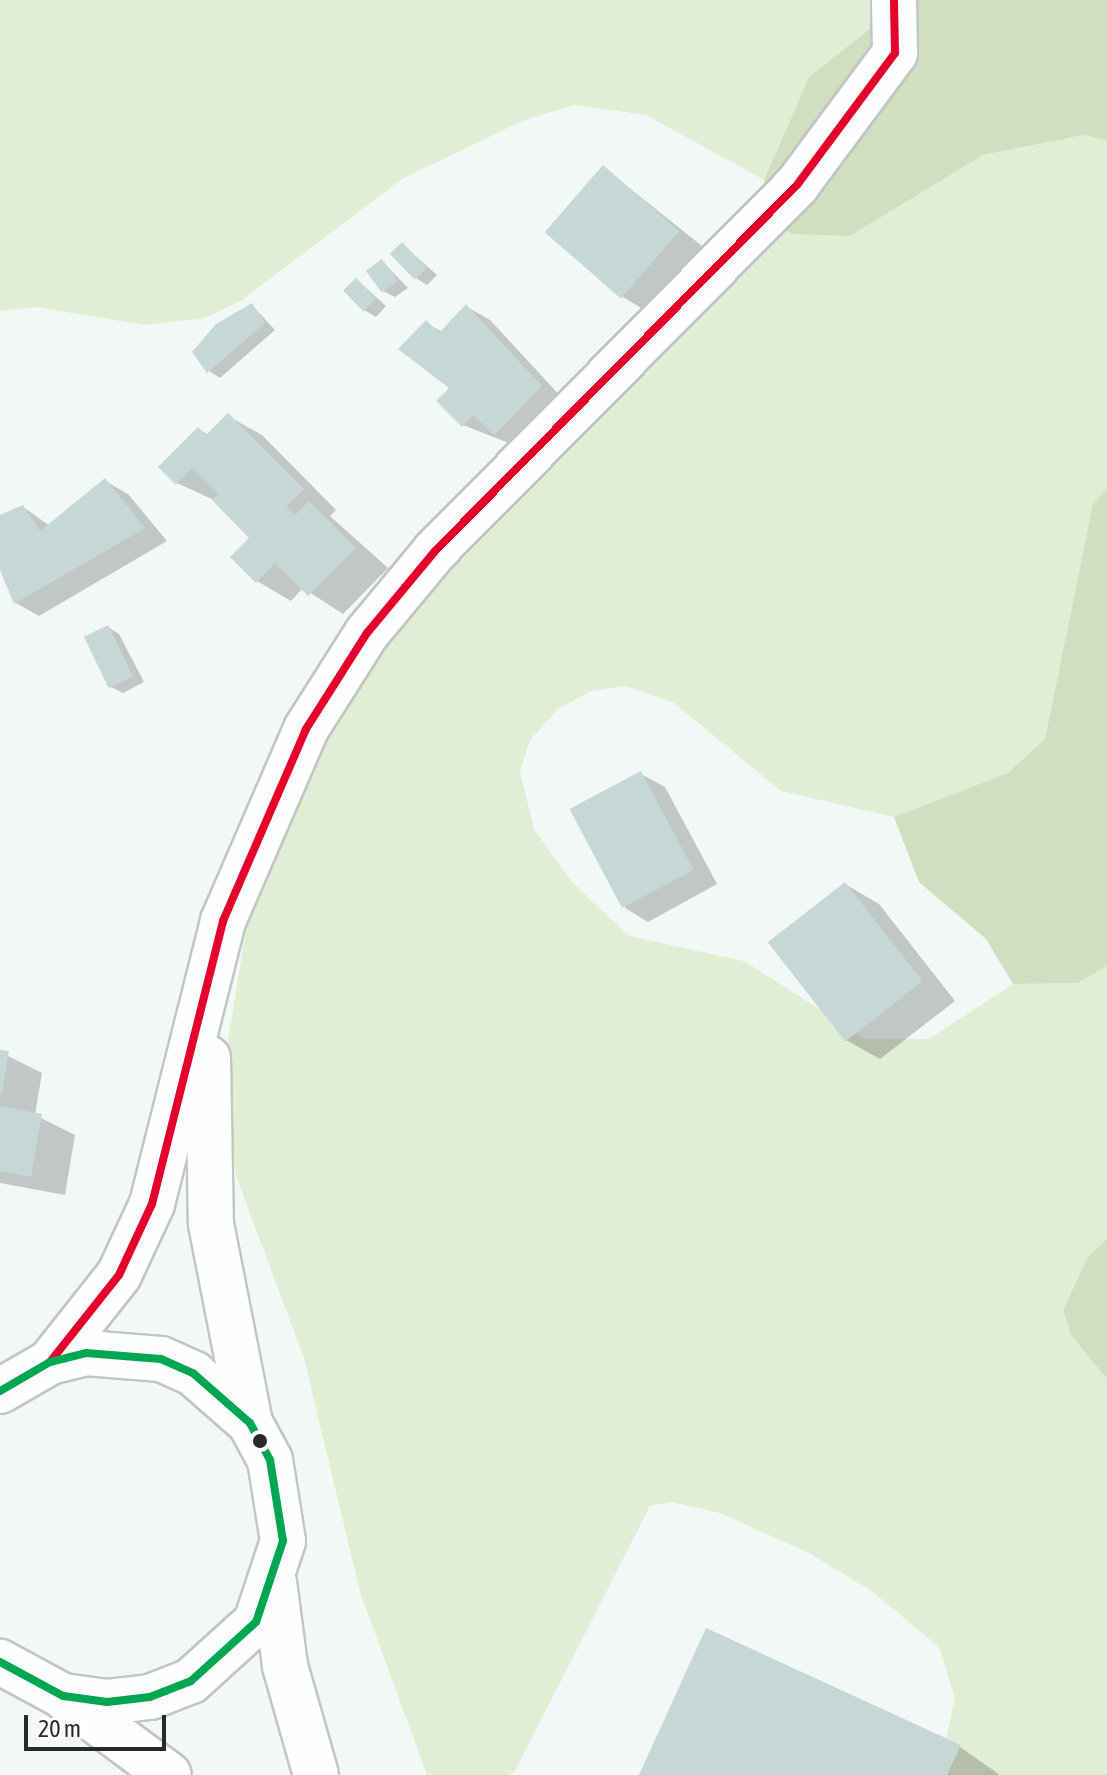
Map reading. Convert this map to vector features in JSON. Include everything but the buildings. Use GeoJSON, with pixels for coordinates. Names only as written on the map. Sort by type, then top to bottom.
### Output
{"type":"FeatureCollection","features":[{"type":"Feature","properties":{"kind":"street"},"geometry":{"type":"LineString","coordinates":[[0,1391],[50,1362],[119,1275],[152,1204],[223,921],[306,729],[367,633],[435,551],[797,185],[895,53],[894,0]]}},
{"type":"Feature","properties":{"kind":"street"},"geometry":{"type":"LineString","coordinates":[[223,921],[209,1022],[207,1166],[226,1325],[250,1423],[281,1499],[274,1582],[285,1666],[316,1775]]}},
{"type":"Feature","properties":{"kind":"street"},"geometry":{"type":"LineString","coordinates":[[50,1362],[123,1352],[161,1359],[194,1374],[250,1423]]}},
{"type":"Feature","properties":{"kind":"street"},"geometry":{"type":"LineString","coordinates":[[63,1696],[150,1697],[191,1681],[256,1622],[274,1582]]}},
{"type":"Feature","properties":{"kind":"street"},"geometry":{"type":"LineString","coordinates":[[0,1662],[63,1696],[169,1775]]}},
{"type":"Feature","properties":{"kind":"green space"},"geometry":{"type":"Polygon","coordinates":[[[0,0],[906,0],[809,77],[764,180],[646,115],[574,105],[522,121],[402,179],[242,300],[205,318],[145,325],[36,307],[0,311],[0,0]]]}},
{"type":"Feature","properties":{"kind":"green space"},"geometry":{"type":"Polygon","coordinates":[[[906,0],[1107,0],[1107,141],[1084,135],[983,155],[850,236],[793,234],[772,223],[764,180],[809,77],[906,0]]]}},
{"type":"Feature","properties":{"kind":"green space"},"geometry":{"type":"Polygon","coordinates":[[[1085,135],[1107,141],[1107,488],[1093,505],[1045,739],[1009,773],[894,817],[781,791],[674,703],[625,686],[591,691],[558,709],[530,740],[520,771],[534,829],[572,882],[629,936],[744,961],[866,1039],[929,1039],[1013,984],[1078,983],[1107,966],[1107,1239],[1088,1257],[1063,1310],[1071,1335],[1107,1379],[1107,1775],[938,1775],[955,1698],[939,1647],[873,1592],[809,1553],[720,1513],[672,1502],[650,1506],[516,1769],[510,1775],[427,1775],[360,1592],[304,1358],[236,1176],[227,1119],[228,1039],[246,930],[265,871],[364,652],[772,223],[850,236],[983,155],[1085,135]]]}},
{"type":"Feature","properties":{"kind":"green space"},"geometry":{"type":"Polygon","coordinates":[[[1107,488],[1107,966],[1078,983],[1013,984],[986,939],[919,882],[894,817],[1008,773],[1045,739],[1093,504],[1107,488]]]}},
{"type":"Feature","properties":{"kind":"green space"},"geometry":{"type":"Polygon","coordinates":[[[1107,1239],[1107,1379],[1071,1335],[1063,1310],[1088,1257],[1107,1239]]]}},
{"type":"Feature","properties":{"kind":"transit line"},"geometry":{"type":"LineString","coordinates":[[50,1362],[119,1275],[152,1204],[223,921],[306,729],[367,633],[435,551],[797,185],[895,53],[894,0]]}},
{"type":"Feature","properties":{"kind":"transit line"},"geometry":{"type":"LineString","coordinates":[[0,1391],[50,1362],[86,1353],[161,1359],[194,1374],[250,1423],[270,1460],[283,1541],[256,1622],[191,1681],[150,1697],[107,1702],[63,1696],[0,1662]]}}]}
